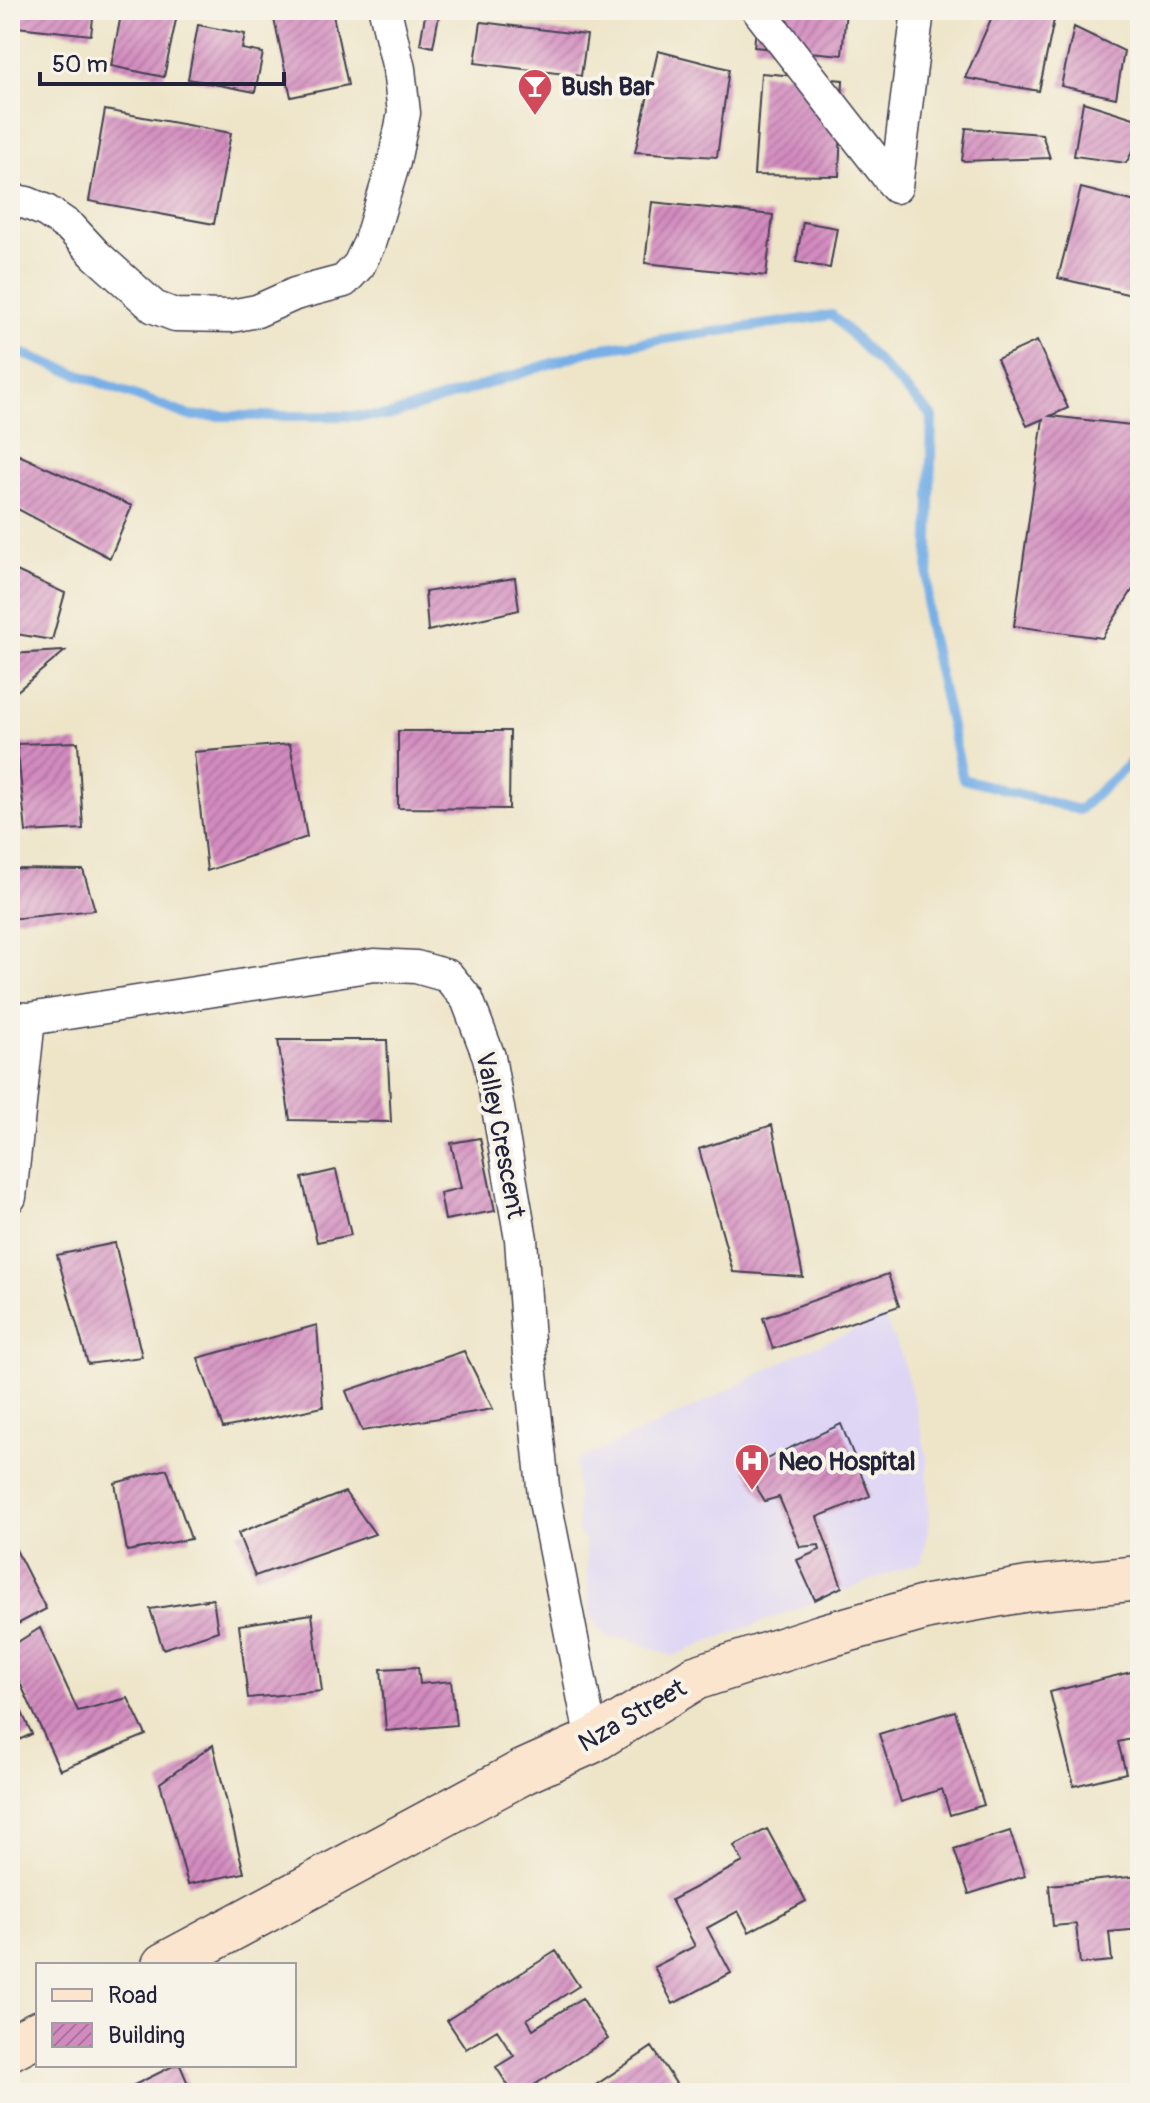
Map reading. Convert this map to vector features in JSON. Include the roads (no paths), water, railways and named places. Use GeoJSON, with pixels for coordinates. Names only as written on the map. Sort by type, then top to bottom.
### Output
{"type":"FeatureCollection","features":[{"type":"Feature","properties":{"kind":"street"},"geometry":{"type":"LineString","coordinates":[[10,200],[46,211],[71,228],[154,307],[175,315],[231,316],[257,311],[295,294],[344,281],[359,265],[369,244],[394,162],[404,113],[399,69],[385,10]]}},
{"type":"Feature","properties":{"kind":"street"},"geometry":{"type":"LineString","coordinates":[[758,10],[896,187],[918,10]]}},
{"type":"Feature","properties":{"kind":"street","name":"Valley Crescent"},"geometry":{"type":"LineString","coordinates":[[20,1018],[374,965],[416,967],[448,976],[467,999],[489,1057],[521,1239],[544,1496],[592,1741]]}},
{"type":"Feature","properties":{"kind":"street"},"geometry":{"type":"LineString","coordinates":[[10,1197],[20,1018]]}},
{"type":"Feature","properties":{"kind":"street","name":"Nza Street"},"geometry":{"type":"LineString","coordinates":[[168,1963],[523,1772],[592,1741],[695,1678],[821,1637],[928,1607],[1028,1589],[1140,1578]]}},
{"type":"Feature","properties":{"kind":"street"},"geometry":{"type":"LineString","coordinates":[[10,2048],[36,2034]]}},
{"type":"Feature","properties":{"kind":"waterway"},"geometry":{"type":"LineString","coordinates":[[10,349],[190,416],[388,416],[596,349],[832,315],[932,416],[927,621],[963,779],[1079,810],[1140,754]]}},
{"type":"Feature","properties":{"kind":"place","name":"Bush Bar"},"geometry":{"type":"Point","coordinates":[535,117]}},
{"type":"Feature","properties":{"kind":"place","name":"Neo Hospital"},"geometry":{"type":"Point","coordinates":[752,1492]}}]}
